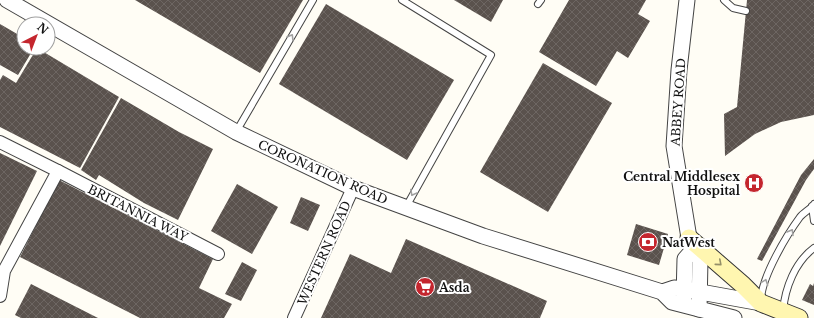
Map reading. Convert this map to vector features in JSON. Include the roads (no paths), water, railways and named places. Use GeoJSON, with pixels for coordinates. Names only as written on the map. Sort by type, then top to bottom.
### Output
{"type":"FeatureCollection","features":[{"type":"Feature","properties":{"kind":"main road"},"geometry":{"type":"LineString","coordinates":[[690,245],[743,285],[761,311],[799,318]]}},
{"type":"Feature","properties":{"kind":"street","name":"CORONATION ROAD"},"geometry":{"type":"LineString","coordinates":[[7,0],[236,132],[353,188],[405,209],[483,236],[662,292],[672,302],[683,306],[734,318]]}},
{"type":"Feature","properties":{"kind":"street","name":"ABBEY ROAD"},"geometry":{"type":"LineString","coordinates":[[687,0],[679,70],[674,146],[690,245],[700,259],[699,309]]}},
{"type":"Feature","properties":{"kind":"street","name":"BRITANNIA WAY"},"geometry":{"type":"LineString","coordinates":[[0,142],[218,254]]}},
{"type":"Feature","properties":{"kind":"street"},"geometry":{"type":"LineString","coordinates":[[0,296],[4,271],[58,171]]}},
{"type":"Feature","properties":{"kind":"street","name":"WESTERN ROAD"},"geometry":{"type":"LineString","coordinates":[[294,318],[353,188]]}},
{"type":"Feature","properties":{"kind":"street"},"geometry":{"type":"LineString","coordinates":[[683,306],[685,259],[690,245]]}},
{"type":"Feature","properties":{"kind":"street","name":"CORONATION ROAD"},"geometry":{"type":"LineString","coordinates":[[662,292],[674,288],[700,292],[761,311]]}},
{"type":"Feature","properties":{"kind":"lane"},"geometry":{"type":"LineString","coordinates":[[236,132],[313,0]]}},
{"type":"Feature","properties":{"kind":"lane"},"geometry":{"type":"LineString","coordinates":[[402,0],[491,55],[405,209]]}},
{"type":"Feature","properties":{"kind":"lane"},"geometry":{"type":"LineString","coordinates":[[724,0],[733,8],[746,11]]}},
{"type":"Feature","properties":{"kind":"lane"},"geometry":{"type":"LineString","coordinates":[[813,205],[814,221]]}},
{"type":"Feature","properties":{"kind":"lane"},"geometry":{"type":"LineString","coordinates":[[761,311],[764,282],[801,215],[813,205]]}},
{"type":"Feature","properties":{"kind":"lane"},"geometry":{"type":"LineString","coordinates":[[782,315],[787,286],[806,254],[814,248]]}},
{"type":"Feature","properties":{"kind":"place","name":"Central Middlesex Hospital"},"geometry":{"type":"Point","coordinates":[754,183]}},
{"type":"Feature","properties":{"kind":"place","name":"NatWest"},"geometry":{"type":"Point","coordinates":[648,242]}},
{"type":"Feature","properties":{"kind":"place","name":"Asda"},"geometry":{"type":"Point","coordinates":[425,287]}}]}
